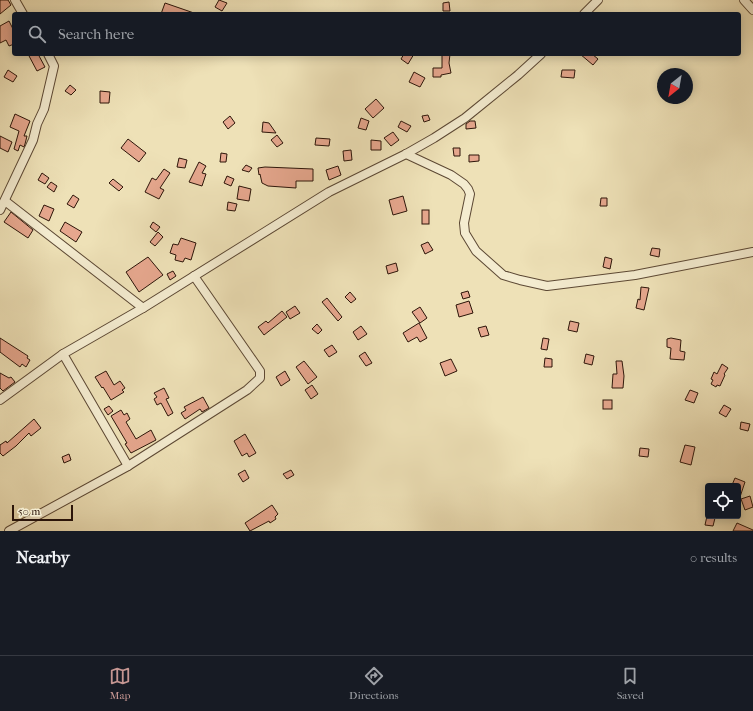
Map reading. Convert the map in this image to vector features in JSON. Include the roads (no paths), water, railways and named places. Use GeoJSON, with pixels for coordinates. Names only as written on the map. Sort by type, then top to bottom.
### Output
{"type":"FeatureCollection","features":[{"type":"Feature","properties":{"kind":"street"},"geometry":{"type":"LineString","coordinates":[[15,0],[22,12]]}},
{"type":"Feature","properties":{"kind":"street"},"geometry":{"type":"LineString","coordinates":[[586,12],[598,0]]}},
{"type":"Feature","properties":{"kind":"street"},"geometry":{"type":"LineString","coordinates":[[744,0],[753,10]]}},
{"type":"Feature","properties":{"kind":"street"},"geometry":{"type":"LineString","coordinates":[[0,210],[33,140],[37,124],[44,109],[54,66],[49,56]]}},
{"type":"Feature","properties":{"kind":"street"},"geometry":{"type":"LineString","coordinates":[[0,400],[63,354],[142,308],[329,192],[406,154],[434,138],[465,118],[518,76],[539,56]]}},
{"type":"Feature","properties":{"kind":"street"},"geometry":{"type":"LineString","coordinates":[[406,154],[451,174],[468,188],[470,194],[464,223],[466,233],[476,251],[503,275],[520,280],[547,286],[635,275],[753,252]]}},
{"type":"Feature","properties":{"kind":"street"},"geometry":{"type":"LineString","coordinates":[[5,201],[142,308]]}},
{"type":"Feature","properties":{"kind":"street"},"geometry":{"type":"LineString","coordinates":[[9,531],[128,466],[247,390],[260,378],[260,371],[194,276]]}},
{"type":"Feature","properties":{"kind":"street"},"geometry":{"type":"LineString","coordinates":[[63,354],[128,466]]}}]}
